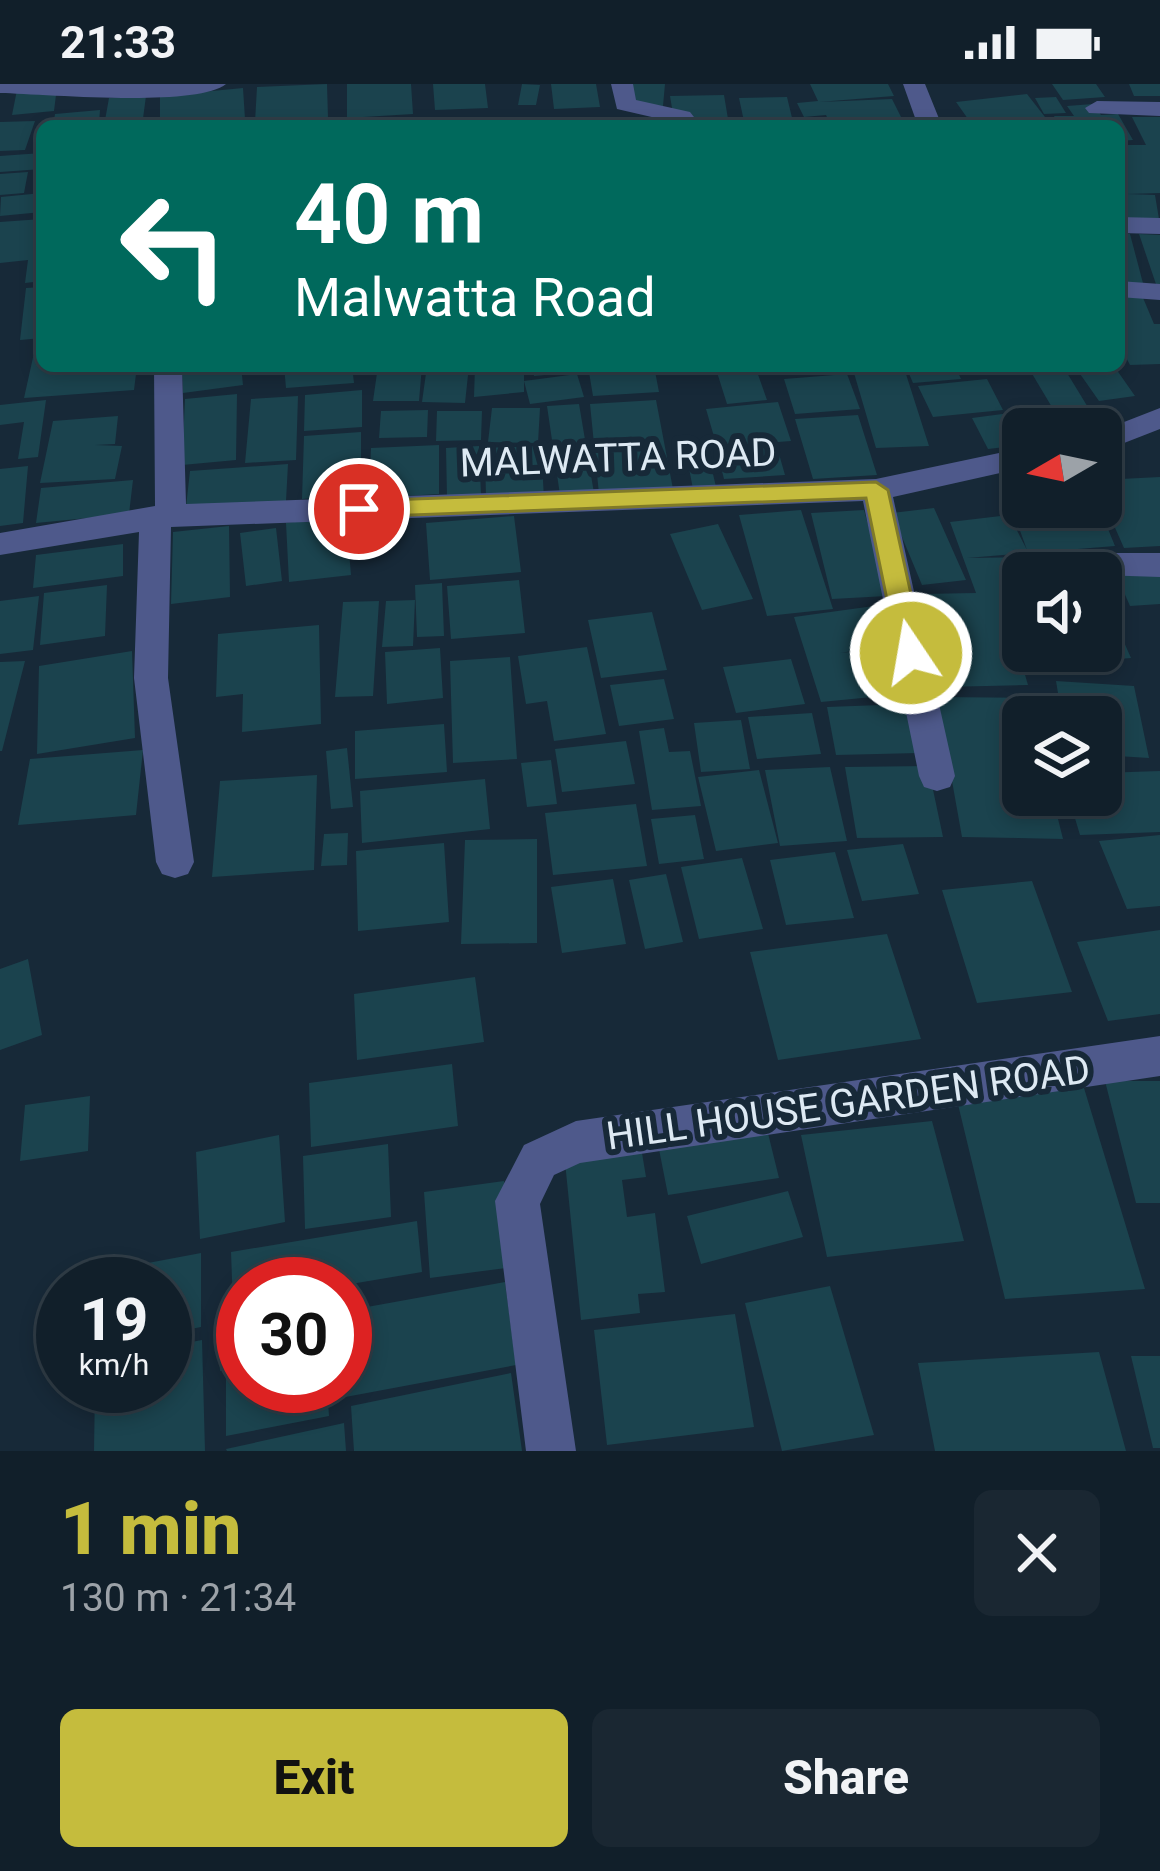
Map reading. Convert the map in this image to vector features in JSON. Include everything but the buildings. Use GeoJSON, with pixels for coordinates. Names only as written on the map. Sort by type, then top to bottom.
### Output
{"type":"FeatureCollection","features":[{"type":"Feature","properties":{"kind":"street"},"geometry":{"type":"LineString","coordinates":[[0,86],[147,91],[215,84]]}},
{"type":"Feature","properties":{"kind":"street"},"geometry":{"type":"LineString","coordinates":[[622,84],[625,104],[682,117]]}},
{"type":"Feature","properties":{"kind":"street"},"geometry":{"type":"LineString","coordinates":[[914,84],[928,120]]}},
{"type":"Feature","properties":{"kind":"street"},"geometry":{"type":"LineString","coordinates":[[1097,109],[1160,109]]}},
{"type":"Feature","properties":{"kind":"street"},"geometry":{"type":"LineString","coordinates":[[1125,225],[1160,226]]}},
{"type":"Feature","properties":{"kind":"street"},"geometry":{"type":"LineString","coordinates":[[1125,289],[1160,292]]}},
{"type":"Feature","properties":{"kind":"street"},"geometry":{"type":"LineString","coordinates":[[168,372],[151,678],[176,862]]}},
{"type":"Feature","properties":{"kind":"street"},"geometry":{"type":"LineString","coordinates":[[1122,433],[1160,418]]}},
{"type":"Feature","properties":{"kind":"street","name":"MALWATTA ROAD"},"geometry":{"type":"LineString","coordinates":[[0,544],[163,517],[876,490],[1002,463]]}},
{"type":"Feature","properties":{"kind":"street"},"geometry":{"type":"LineString","coordinates":[[876,490],[937,776]]}},
{"type":"Feature","properties":{"kind":"street"},"geometry":{"type":"LineString","coordinates":[[1122,565],[1160,565]]}},
{"type":"Feature","properties":{"kind":"street","name":"HILL HOUSE GARDEN ROAD"},"geometry":{"type":"LineString","coordinates":[[551,1451],[517,1201],[539,1160],[576,1142],[1160,1056]]}},
{"type":"Feature","properties":{"kind":"route"},"geometry":{"type":"LineString","coordinates":[[359,509],[876,490],[911,653]]}}]}
